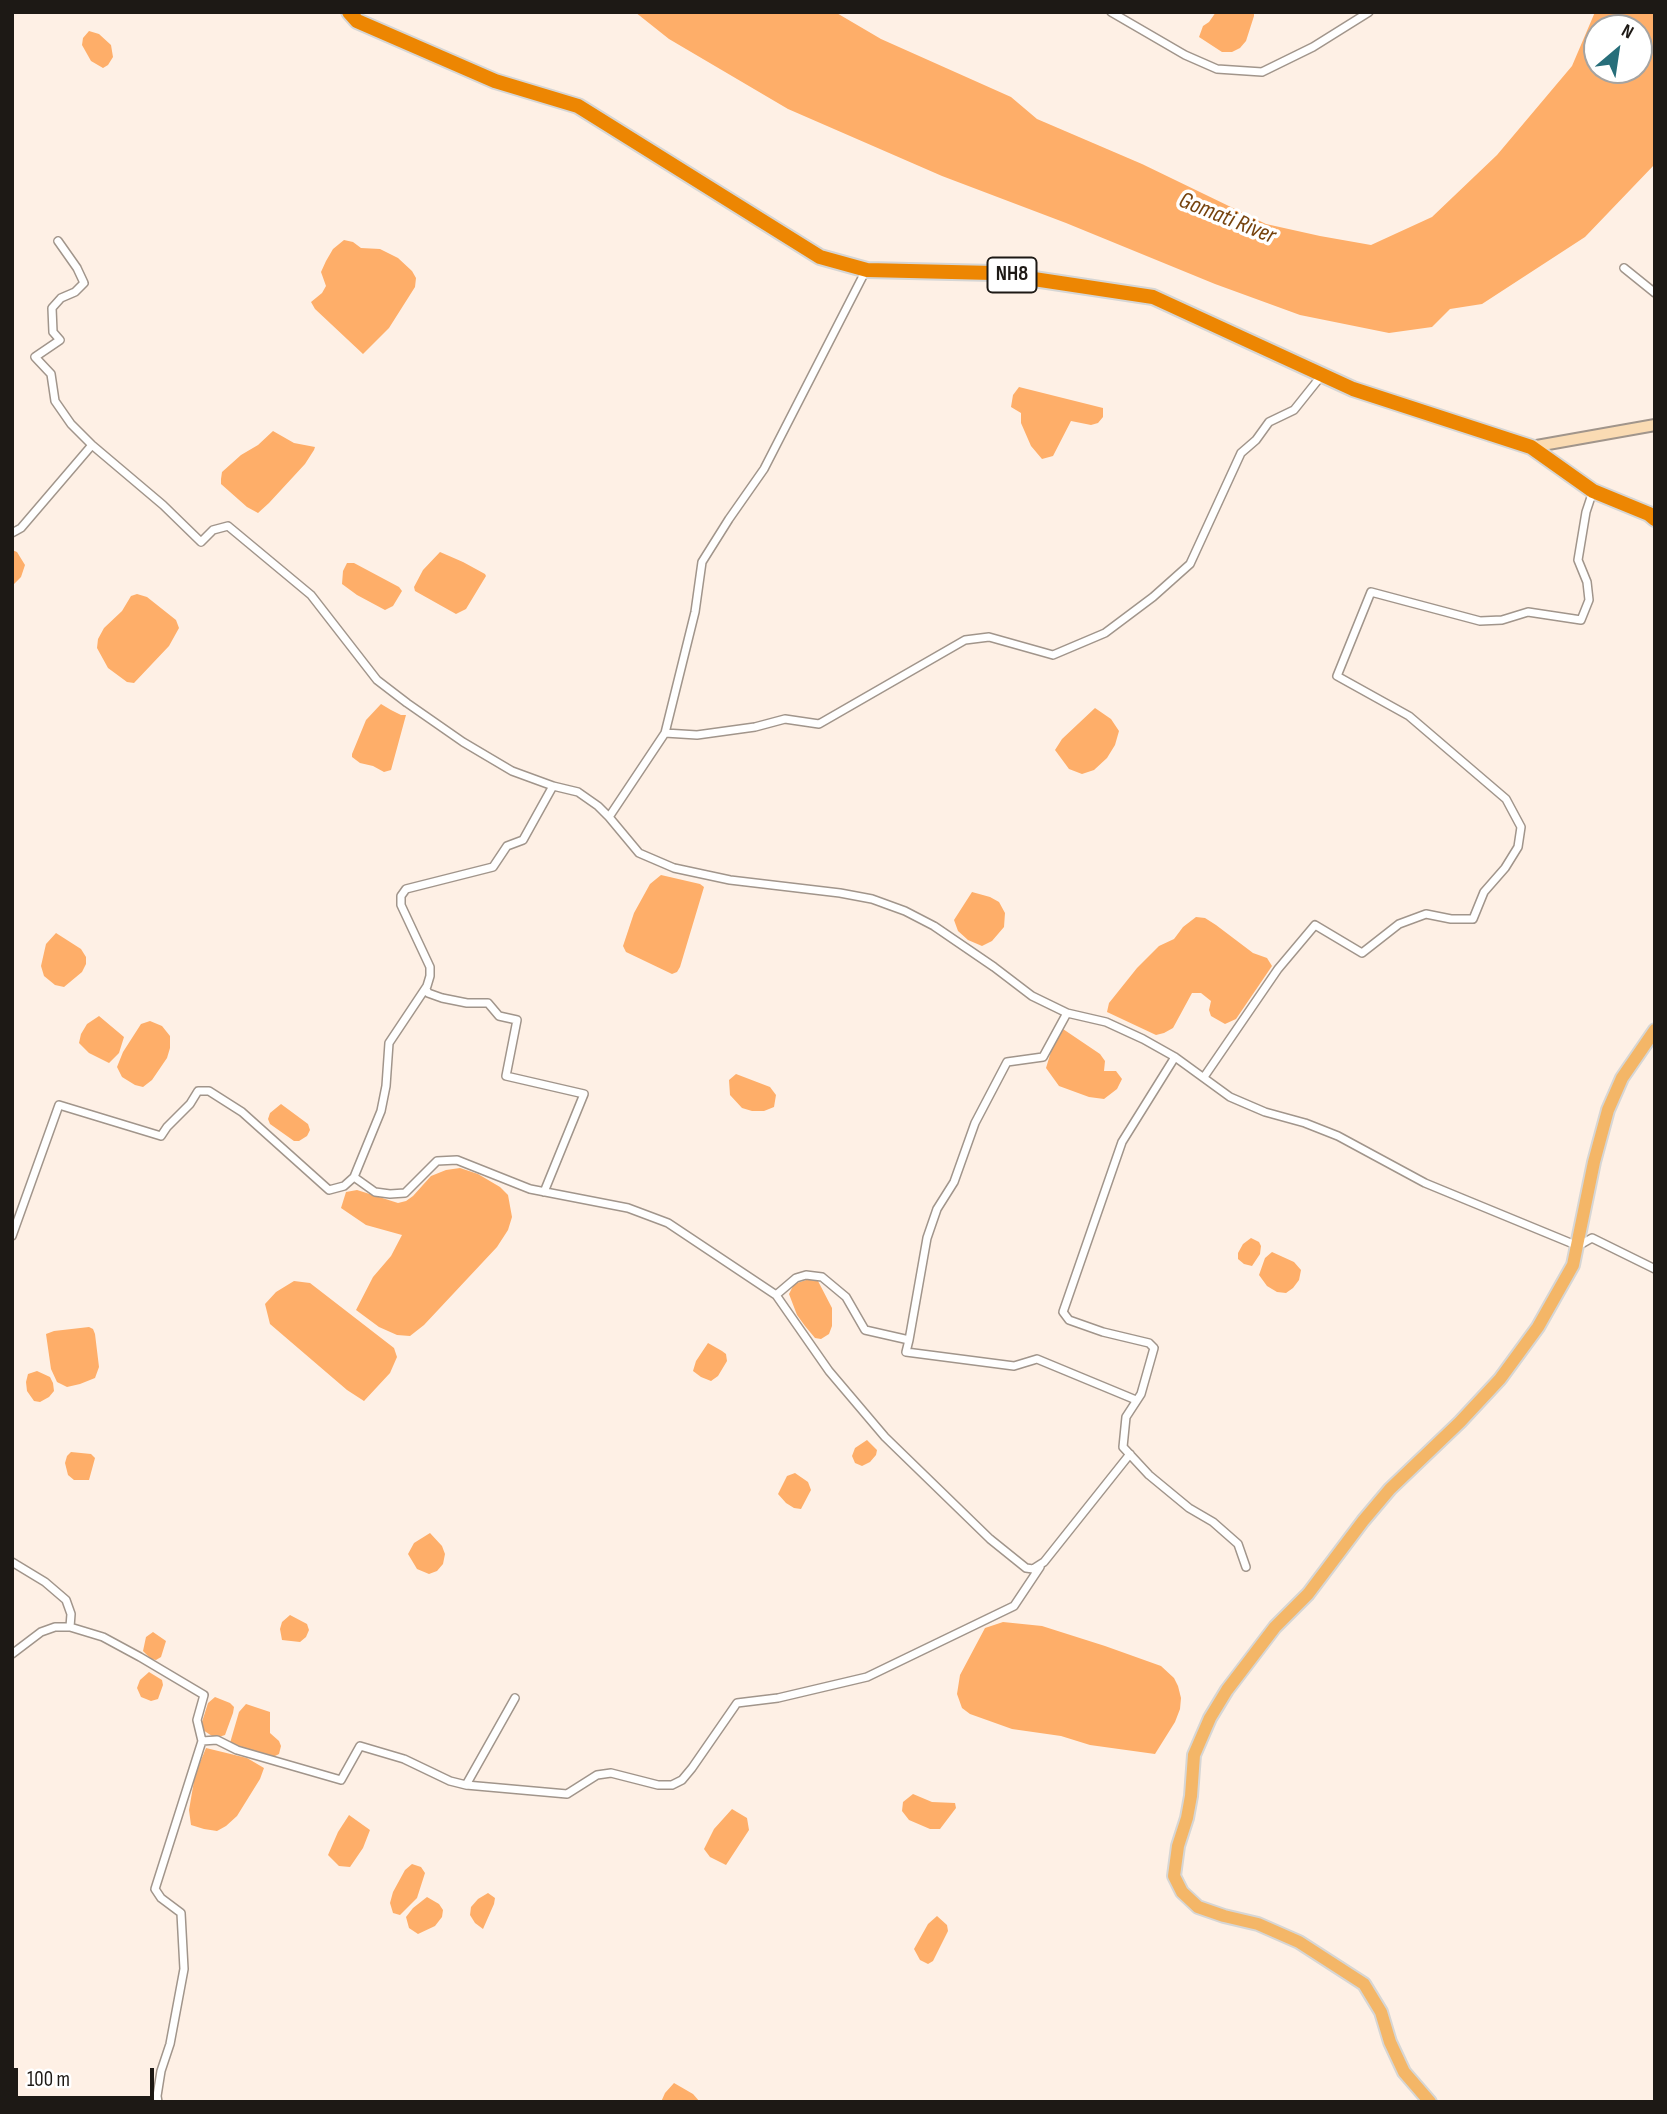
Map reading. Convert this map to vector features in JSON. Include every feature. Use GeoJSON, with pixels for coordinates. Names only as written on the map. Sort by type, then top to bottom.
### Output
{"type":"FeatureCollection","features":[{"type":"Feature","properties":{"kind":"highway","name":"NH8"},"geometry":{"type":"LineString","coordinates":[[349,12],[357,21],[376,30],[495,81],[578,106],[820,257],[867,270],[994,273],[1153,297],[1353,388],[1531,447],[1593,491],[1655,519]]}},
{"type":"Feature","properties":{"kind":"main road"},"geometry":{"type":"LineString","coordinates":[[1430,2102],[1404,2072],[1390,2042],[1381,2012],[1364,1984],[1299,1942],[1258,1924],[1198,1907],[1182,1892],[1174,1876],[1178,1846],[1191,1796],[1194,1755],[1210,1718],[1227,1690],[1275,1627],[1308,1594],[1390,1489],[1460,1422],[1500,1379],[1538,1327],[1573,1265],[1594,1162],[1608,1110],[1622,1078],[1655,1030]]}},
{"type":"Feature","properties":{"kind":"street"},"geometry":{"type":"LineString","coordinates":[[1111,12],[1185,55],[1217,69],[1262,72],[1313,47],[1369,12]]}},
{"type":"Feature","properties":{"kind":"street"},"geometry":{"type":"LineString","coordinates":[[58,241],[84,283],[75,292],[61,298],[52,308],[53,332],[60,340],[35,357],[51,374],[55,401],[71,424],[201,542],[213,530],[228,526],[311,595],[377,680],[463,742],[512,771],[578,792],[598,806],[639,853],[674,868],[730,880],[841,893],[872,899],[905,911],[934,926],[1032,996],[1067,1013],[1106,1022],[1143,1039],[1175,1057],[1230,1097],[1265,1112],[1338,1136],[1425,1183],[1578,1246],[1592,1238],[1655,1269]]}},
{"type":"Feature","properties":{"kind":"street"},"geometry":{"type":"LineString","coordinates":[[1624,268],[1655,293]]}},
{"type":"Feature","properties":{"kind":"street"},"geometry":{"type":"LineString","coordinates":[[608,817],[665,733],[695,612],[702,562],[764,469],[867,270]]}},
{"type":"Feature","properties":{"kind":"street"},"geometry":{"type":"LineString","coordinates":[[665,733],[696,735],[755,727],[785,719],[820,724],[965,639],[989,637],[1053,655],[1105,633],[1153,597],[1190,564],[1241,453],[1256,440],[1269,422],[1294,410],[1322,374]]}},
{"type":"Feature","properties":{"kind":"street"},"geometry":{"type":"LineString","coordinates":[[1531,447],[1655,425]]}},
{"type":"Feature","properties":{"kind":"street"},"geometry":{"type":"LineString","coordinates":[[12,533],[21,528],[92,445]]}},
{"type":"Feature","properties":{"kind":"street"},"geometry":{"type":"LineString","coordinates":[[1204,1077],[1278,968],[1315,925],[1362,953],[1399,924],[1426,914],[1451,919],[1473,919],[1484,892],[1505,868],[1518,847],[1521,827],[1506,799],[1409,716],[1337,676],[1371,592],[1480,621],[1502,620],[1528,612],[1580,620],[1589,600],[1587,582],[1578,560],[1586,512],[1593,491]]}},
{"type":"Feature","properties":{"kind":"street"},"geometry":{"type":"LineString","coordinates":[[12,1236],[59,1105],[161,1136],[198,1091],[209,1091],[242,1112],[329,1191],[344,1186],[354,1177],[381,1111],[386,1086],[388,1043],[426,989],[430,976],[430,967],[401,905],[401,896],[406,889],[494,867],[507,846],[523,840],[553,786]]}},
{"type":"Feature","properties":{"kind":"street"},"geometry":{"type":"LineString","coordinates":[[426,989],[428,993],[442,998],[467,1003],[488,1003],[499,1016],[517,1020],[506,1076],[584,1094],[544,1192]]}},
{"type":"Feature","properties":{"kind":"street"},"geometry":{"type":"LineString","coordinates":[[1067,1013],[1043,1057],[1007,1062],[975,1123],[954,1182],[937,1209],[927,1238],[906,1352],[1014,1366],[1037,1359],[1136,1400]]}},
{"type":"Feature","properties":{"kind":"street"},"geometry":{"type":"LineString","coordinates":[[1175,1057],[1122,1142],[1063,1312],[1069,1320],[1103,1332],[1149,1343],[1154,1348],[1141,1394],[1126,1417],[1123,1447],[1149,1475],[1238,1544],[1246,1567]]}},
{"type":"Feature","properties":{"kind":"street"},"geometry":{"type":"LineString","coordinates":[[354,1177],[375,1192],[405,1193],[437,1161],[457,1160],[530,1189],[628,1208],[668,1223],[776,1295],[828,1371],[884,1437],[990,1539],[1026,1568],[1033,1569],[1044,1562]]}},
{"type":"Feature","properties":{"kind":"street"},"geometry":{"type":"LineString","coordinates":[[776,1295],[796,1278],[806,1275],[822,1278],[846,1297],[865,1330],[909,1340]]}},
{"type":"Feature","properties":{"kind":"street"},"geometry":{"type":"LineString","coordinates":[[202,1741],[217,1740],[237,1750],[341,1780],[360,1746],[404,1759],[450,1781],[466,1785],[567,1794],[597,1775],[611,1773],[658,1785],[672,1785],[682,1780],[692,1768],[737,1703],[778,1698],[867,1677],[1014,1606],[1044,1562],[1130,1454]]}},
{"type":"Feature","properties":{"kind":"street"},"geometry":{"type":"LineString","coordinates":[[12,1562],[45,1582],[66,1600],[71,1614],[70,1627]]}},
{"type":"Feature","properties":{"kind":"street"},"geometry":{"type":"LineString","coordinates":[[12,1654],[41,1632],[55,1627],[70,1627],[103,1637],[204,1695],[197,1720],[202,1741],[155,1889],[161,1898],[181,1913],[184,1956],[170,2044],[161,2071],[158,2102]]}},
{"type":"Feature","properties":{"kind":"street"},"geometry":{"type":"LineString","coordinates":[[466,1785],[515,1698]]}},
{"type":"Feature","properties":{"kind":"water","name":"Gomati River"},"geometry":{"type":"Polygon","coordinates":[[[635,12],[835,12],[881,39],[1011,97],[1037,119],[1142,164],[1266,224],[1371,245],[1432,217],[1497,155],[1572,66],[1583,40],[1583,84],[1653,84],[1653,14],[1594,14],[1655,12],[1655,164],[1585,237],[1482,304],[1450,309],[1432,327],[1389,333],[1300,315],[1215,284],[942,176],[788,109],[669,39],[635,12]]]}},
{"type":"Feature","properties":{"kind":"water"},"geometry":{"type":"Polygon","coordinates":[[[1216,12],[1254,12],[1246,41],[1240,48],[1232,52],[1222,52],[1199,37],[1203,26],[1216,12]]]}},
{"type":"Feature","properties":{"kind":"water"},"geometry":{"type":"Polygon","coordinates":[[[89,31],[99,34],[111,45],[113,57],[103,68],[91,61],[82,45],[83,38],[89,31]]]}},
{"type":"Feature","properties":{"kind":"water"},"geometry":{"type":"Polygon","coordinates":[[[344,240],[361,248],[380,249],[398,258],[416,278],[415,287],[389,328],[363,354],[315,309],[311,302],[326,286],[321,272],[326,261],[333,249],[344,240]]]}},
{"type":"Feature","properties":{"kind":"water"},"geometry":{"type":"Polygon","coordinates":[[[1019,387],[1103,408],[1103,417],[1098,423],[1091,425],[1071,421],[1053,456],[1042,459],[1031,446],[1021,423],[1021,413],[1011,407],[1013,395],[1019,387]]]}},
{"type":"Feature","properties":{"kind":"water"},"geometry":{"type":"Polygon","coordinates":[[[273,431],[294,443],[315,447],[305,464],[258,513],[221,484],[222,472],[273,431]]]}},
{"type":"Feature","properties":{"kind":"water"},"geometry":{"type":"Polygon","coordinates":[[[12,550],[17,552],[25,565],[21,577],[12,586],[12,550]]]}},
{"type":"Feature","properties":{"kind":"water"},"geometry":{"type":"Polygon","coordinates":[[[440,552],[486,576],[466,609],[456,614],[415,591],[414,587],[423,570],[440,552]]]}},
{"type":"Feature","properties":{"kind":"water"},"geometry":{"type":"Polygon","coordinates":[[[347,563],[354,563],[399,587],[402,591],[393,606],[385,610],[342,584],[347,563]]]}},
{"type":"Feature","properties":{"kind":"water"},"geometry":{"type":"Polygon","coordinates":[[[137,594],[147,597],[176,620],[179,628],[169,646],[134,683],[127,682],[108,668],[97,648],[104,628],[122,611],[131,596],[137,594]]]}},
{"type":"Feature","properties":{"kind":"water"},"geometry":{"type":"Polygon","coordinates":[[[381,704],[406,715],[391,770],[384,772],[352,757],[366,720],[381,704]]]}},
{"type":"Feature","properties":{"kind":"water"},"geometry":{"type":"Polygon","coordinates":[[[1095,708],[1111,719],[1119,731],[1107,758],[1094,770],[1082,774],[1069,769],[1055,750],[1062,739],[1095,708]]]}},
{"type":"Feature","properties":{"kind":"water"},"geometry":{"type":"Polygon","coordinates":[[[661,875],[704,887],[680,967],[672,974],[626,952],[623,946],[634,913],[650,884],[661,875]]]}},
{"type":"Feature","properties":{"kind":"water"},"geometry":{"type":"Polygon","coordinates":[[[972,892],[999,902],[1005,913],[1004,927],[992,941],[982,946],[968,940],[958,931],[954,920],[972,892]]]}},
{"type":"Feature","properties":{"kind":"water"},"geometry":{"type":"Polygon","coordinates":[[[1196,917],[1205,918],[1216,925],[1253,953],[1267,958],[1272,966],[1236,1019],[1225,1024],[1211,1016],[1211,1001],[1201,993],[1192,993],[1173,1028],[1156,1035],[1107,1012],[1109,1003],[1137,968],[1159,946],[1174,939],[1183,927],[1196,917]]]}},
{"type":"Feature","properties":{"kind":"water"},"geometry":{"type":"Polygon","coordinates":[[[56,933],[81,949],[86,957],[82,972],[64,987],[55,985],[44,976],[41,966],[46,944],[56,933]]]}},
{"type":"Feature","properties":{"kind":"water"},"geometry":{"type":"Polygon","coordinates":[[[99,1016],[124,1037],[119,1053],[109,1063],[89,1053],[79,1043],[87,1024],[99,1016]]]}},
{"type":"Feature","properties":{"kind":"water"},"geometry":{"type":"Polygon","coordinates":[[[150,1021],[162,1026],[170,1036],[170,1048],[167,1058],[152,1080],[143,1087],[122,1077],[117,1067],[141,1024],[150,1021]]]}},
{"type":"Feature","properties":{"kind":"water"},"geometry":{"type":"Polygon","coordinates":[[[1063,1029],[1100,1054],[1105,1061],[1104,1071],[1116,1071],[1122,1079],[1117,1089],[1104,1099],[1089,1097],[1059,1086],[1046,1068],[1052,1048],[1063,1029]]]}},
{"type":"Feature","properties":{"kind":"water"},"geometry":{"type":"Polygon","coordinates":[[[736,1074],[770,1087],[776,1095],[774,1107],[764,1111],[742,1108],[730,1095],[729,1080],[736,1074]]]}},
{"type":"Feature","properties":{"kind":"water"},"geometry":{"type":"Polygon","coordinates":[[[281,1104],[308,1124],[310,1130],[307,1136],[294,1141],[270,1124],[270,1113],[281,1104]]]}},
{"type":"Feature","properties":{"kind":"water"},"geometry":{"type":"Polygon","coordinates":[[[460,1168],[478,1174],[508,1195],[512,1217],[508,1230],[497,1247],[424,1325],[410,1336],[397,1335],[379,1327],[356,1310],[373,1277],[391,1256],[402,1235],[366,1225],[341,1208],[346,1192],[357,1190],[398,1203],[413,1196],[431,1176],[460,1168]]]}},
{"type":"Feature","properties":{"kind":"water"},"geometry":{"type":"Polygon","coordinates":[[[1251,1238],[1261,1246],[1260,1254],[1252,1266],[1238,1259],[1243,1244],[1251,1238]]]}},
{"type":"Feature","properties":{"kind":"water"},"geometry":{"type":"Polygon","coordinates":[[[1272,1252],[1294,1262],[1301,1270],[1299,1280],[1286,1293],[1277,1292],[1267,1286],[1259,1275],[1265,1258],[1272,1252]]]}},
{"type":"Feature","properties":{"kind":"water"},"geometry":{"type":"Polygon","coordinates":[[[809,1279],[818,1281],[832,1308],[832,1326],[829,1334],[821,1339],[815,1338],[797,1315],[789,1294],[794,1284],[809,1279]]]}},
{"type":"Feature","properties":{"kind":"water"},"geometry":{"type":"Polygon","coordinates":[[[294,1281],[310,1283],[394,1348],[397,1357],[390,1373],[364,1401],[347,1390],[270,1324],[265,1304],[276,1292],[294,1281]]]}},
{"type":"Feature","properties":{"kind":"water"},"geometry":{"type":"Polygon","coordinates":[[[89,1327],[95,1334],[99,1367],[95,1378],[67,1387],[57,1382],[51,1369],[46,1334],[89,1327]]]}},
{"type":"Feature","properties":{"kind":"water"},"geometry":{"type":"Polygon","coordinates":[[[708,1343],[726,1354],[727,1361],[718,1376],[711,1381],[693,1371],[708,1343]]]}},
{"type":"Feature","properties":{"kind":"water"},"geometry":{"type":"Polygon","coordinates":[[[37,1371],[50,1377],[54,1391],[40,1402],[34,1401],[27,1391],[26,1382],[28,1374],[37,1371]]]}},
{"type":"Feature","properties":{"kind":"water"},"geometry":{"type":"Polygon","coordinates":[[[867,1440],[877,1450],[870,1462],[862,1466],[855,1463],[852,1456],[855,1448],[867,1440]]]}},
{"type":"Feature","properties":{"kind":"water"},"geometry":{"type":"Polygon","coordinates":[[[71,1452],[91,1454],[95,1458],[89,1480],[74,1480],[68,1475],[65,1463],[71,1452]]]}},
{"type":"Feature","properties":{"kind":"water"},"geometry":{"type":"Polygon","coordinates":[[[795,1473],[808,1482],[811,1490],[801,1509],[786,1503],[778,1494],[787,1476],[795,1473]]]}},
{"type":"Feature","properties":{"kind":"water"},"geometry":{"type":"Polygon","coordinates":[[[430,1533],[442,1546],[445,1554],[443,1564],[437,1571],[429,1574],[417,1569],[408,1554],[414,1543],[430,1533]]]}},
{"type":"Feature","properties":{"kind":"water"},"geometry":{"type":"Polygon","coordinates":[[[290,1615],[307,1624],[309,1630],[300,1642],[282,1640],[282,1622],[290,1615]]]}},
{"type":"Feature","properties":{"kind":"water"},"geometry":{"type":"Polygon","coordinates":[[[1003,1622],[1042,1626],[1161,1666],[1174,1678],[1181,1698],[1175,1722],[1155,1754],[1090,1745],[1061,1736],[1012,1729],[970,1714],[962,1708],[957,1694],[960,1675],[985,1628],[1003,1622]]]}},
{"type":"Feature","properties":{"kind":"water"},"geometry":{"type":"Polygon","coordinates":[[[153,1632],[166,1641],[161,1657],[156,1660],[143,1651],[146,1637],[153,1632]]]}},
{"type":"Feature","properties":{"kind":"water"},"geometry":{"type":"Polygon","coordinates":[[[149,1672],[162,1680],[163,1685],[158,1699],[151,1701],[141,1697],[137,1688],[140,1680],[149,1672]]]}},
{"type":"Feature","properties":{"kind":"water"},"geometry":{"type":"Polygon","coordinates":[[[215,1697],[234,1707],[225,1735],[219,1737],[203,1730],[202,1722],[208,1703],[215,1697]]]}},
{"type":"Feature","properties":{"kind":"water"},"geometry":{"type":"Polygon","coordinates":[[[246,1704],[270,1712],[270,1733],[279,1741],[279,1754],[273,1757],[230,1743],[239,1712],[246,1704]]]}},
{"type":"Feature","properties":{"kind":"water"},"geometry":{"type":"Polygon","coordinates":[[[206,1748],[247,1758],[264,1768],[237,1816],[217,1831],[191,1825],[189,1810],[195,1775],[206,1748]]]}},
{"type":"Feature","properties":{"kind":"water"},"geometry":{"type":"Polygon","coordinates":[[[913,1794],[932,1802],[955,1803],[956,1808],[940,1829],[930,1829],[909,1820],[902,1811],[903,1802],[913,1794]]]}},
{"type":"Feature","properties":{"kind":"water"},"geometry":{"type":"Polygon","coordinates":[[[732,1809],[747,1818],[749,1830],[726,1865],[710,1857],[704,1849],[714,1829],[732,1809]]]}},
{"type":"Feature","properties":{"kind":"water"},"geometry":{"type":"Polygon","coordinates":[[[349,1815],[370,1830],[363,1848],[350,1867],[339,1866],[328,1855],[349,1815]]]}},
{"type":"Feature","properties":{"kind":"water"},"geometry":{"type":"Polygon","coordinates":[[[412,1864],[421,1867],[425,1873],[417,1898],[400,1915],[393,1913],[390,1903],[393,1892],[405,1870],[412,1864]]]}},
{"type":"Feature","properties":{"kind":"water"},"geometry":{"type":"Polygon","coordinates":[[[488,1893],[495,1898],[483,1929],[470,1915],[471,1907],[488,1893]]]}},
{"type":"Feature","properties":{"kind":"water"},"geometry":{"type":"Polygon","coordinates":[[[427,1897],[439,1904],[443,1910],[442,1917],[435,1926],[418,1934],[409,1928],[406,1917],[427,1897]]]}},
{"type":"Feature","properties":{"kind":"water"},"geometry":{"type":"Polygon","coordinates":[[[937,1916],[947,1925],[948,1931],[933,1961],[928,1964],[920,1960],[914,1949],[928,1924],[937,1916]]]}},
{"type":"Feature","properties":{"kind":"water"},"geometry":{"type":"Polygon","coordinates":[[[674,2083],[693,2094],[700,2102],[661,2102],[674,2083]]]}}]}
